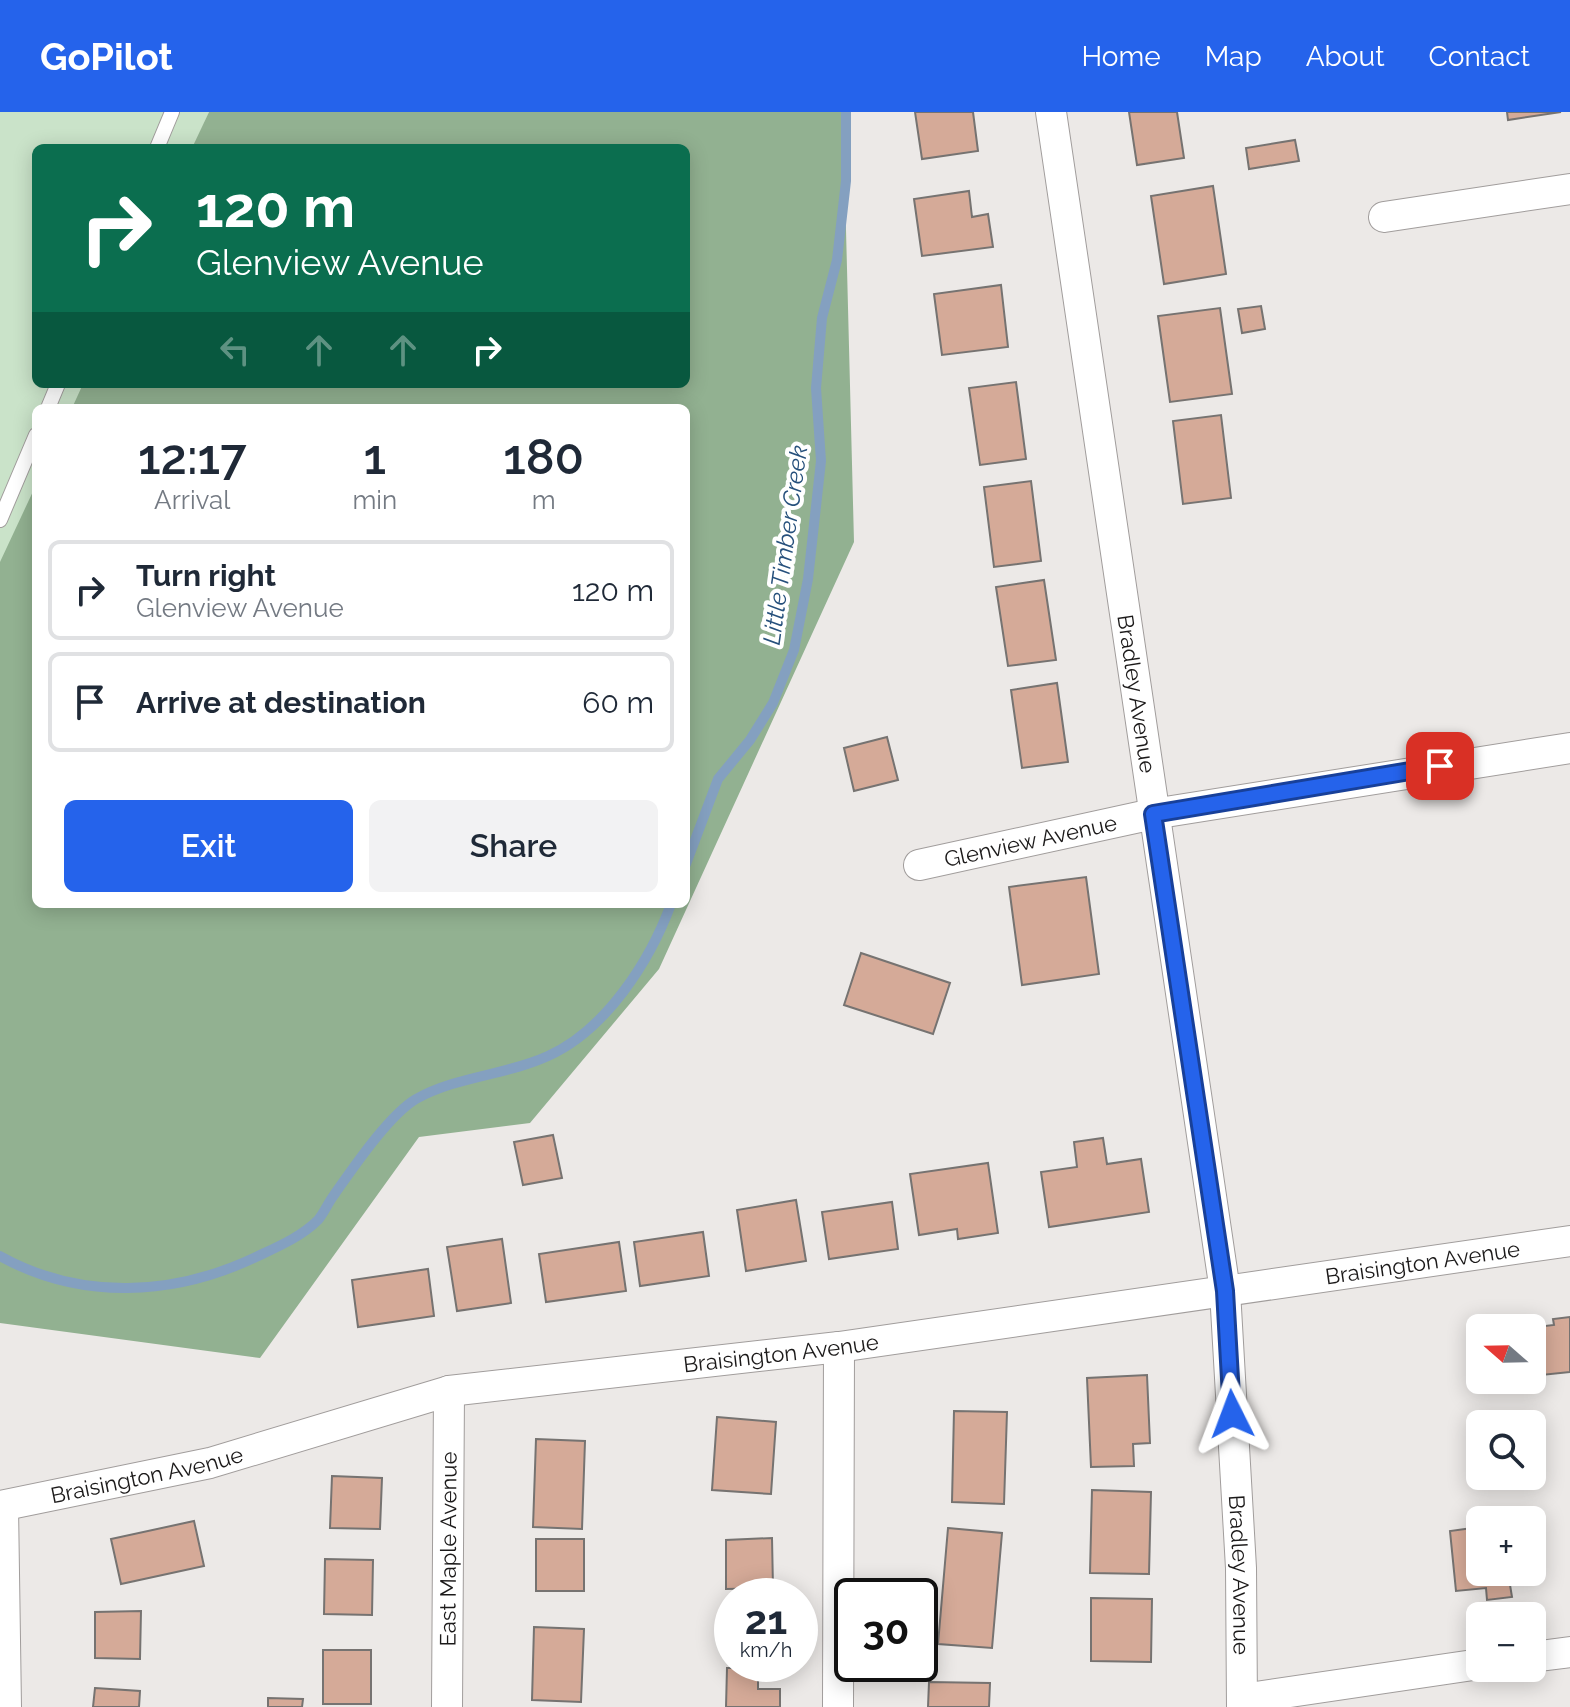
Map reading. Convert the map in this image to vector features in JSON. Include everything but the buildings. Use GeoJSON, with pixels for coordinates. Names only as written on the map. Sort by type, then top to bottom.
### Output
{"type":"FeatureCollection","features":[{"type":"Feature","properties":{"kind":"street","name":"Bradley Avenue"},"geometry":{"type":"LineString","coordinates":[[1051,112],[1225,1291],[1241,1568],[1242,1703]]}},
{"type":"Feature","properties":{"kind":"street"},"geometry":{"type":"LineString","coordinates":[[1384,217],[1570,189]]}},
{"type":"Feature","properties":{"kind":"street","name":"Glenview Avenue"},"geometry":{"type":"LineString","coordinates":[[919,865],[1153,814],[1570,748]]}},
{"type":"Feature","properties":{"kind":"street","name":"Braisington Avenue"},"geometry":{"type":"LineString","coordinates":[[2,1506],[210,1463],[449,1391],[839,1347],[1570,1241]]}},
{"type":"Feature","properties":{"kind":"street"},"geometry":{"type":"LineString","coordinates":[[838,1707],[839,1347]]}},
{"type":"Feature","properties":{"kind":"street","name":"East Maple Avenue"},"geometry":{"type":"LineString","coordinates":[[447,1707],[449,1391]]}},
{"type":"Feature","properties":{"kind":"street"},"geometry":{"type":"LineString","coordinates":[[2,1506],[6,1707]]}},
{"type":"Feature","properties":{"kind":"street"},"geometry":{"type":"LineString","coordinates":[[1546,1655],[1570,1652]]}},
{"type":"Feature","properties":{"kind":"street"},"geometry":{"type":"LineString","coordinates":[[1242,1703],[1466,1666]]}},
{"type":"Feature","properties":{"kind":"lane"},"geometry":{"type":"LineString","coordinates":[[159,144],[172,112]]}},
{"type":"Feature","properties":{"kind":"lane"},"geometry":{"type":"LineString","coordinates":[[0,520],[32,444]]}},
{"type":"Feature","properties":{"kind":"green space"},"geometry":{"type":"Polygon","coordinates":[[[0,112],[209,112],[195,144],[32,144],[32,388],[85,388],[78,404],[32,404],[32,507],[0,579],[0,112]]]}},
{"type":"Feature","properties":{"kind":"green space"},"geometry":{"type":"Polygon","coordinates":[[[209,112],[843,112],[854,542],[690,901],[690,404],[74,404],[81,388],[690,388],[690,144],[194,144],[209,112]]]}},
{"type":"Feature","properties":{"kind":"green space"},"geometry":{"type":"Polygon","coordinates":[[[32,494],[32,908],[687,908],[659,969],[530,1123],[419,1137],[260,1358],[0,1323],[0,562],[32,494]]]}},
{"type":"Feature","properties":{"kind":"waterway","name":"Little Timber Creek"},"geometry":{"type":"LineString","coordinates":[[690,853],[718,779],[750,740],[773,703],[794,650],[808,579],[821,461],[816,388],[822,318],[837,260],[846,181],[846,112]]}},
{"type":"Feature","properties":{"kind":"waterway","name":"Little Timber Creek"},"geometry":{"type":"LineString","coordinates":[[0,1256],[31,1271],[63,1281],[128,1288],[193,1280],[225,1270],[288,1241],[318,1220],[372,1143],[394,1117],[416,1099],[448,1085],[516,1068],[548,1056],[589,1029],[607,1012],[638,970],[669,908]]}},
{"type":"Feature","properties":{"kind":"route"},"geometry":{"type":"LineString","coordinates":[[1232,1414],[1225,1291],[1153,814],[1440,766]]}}]}
